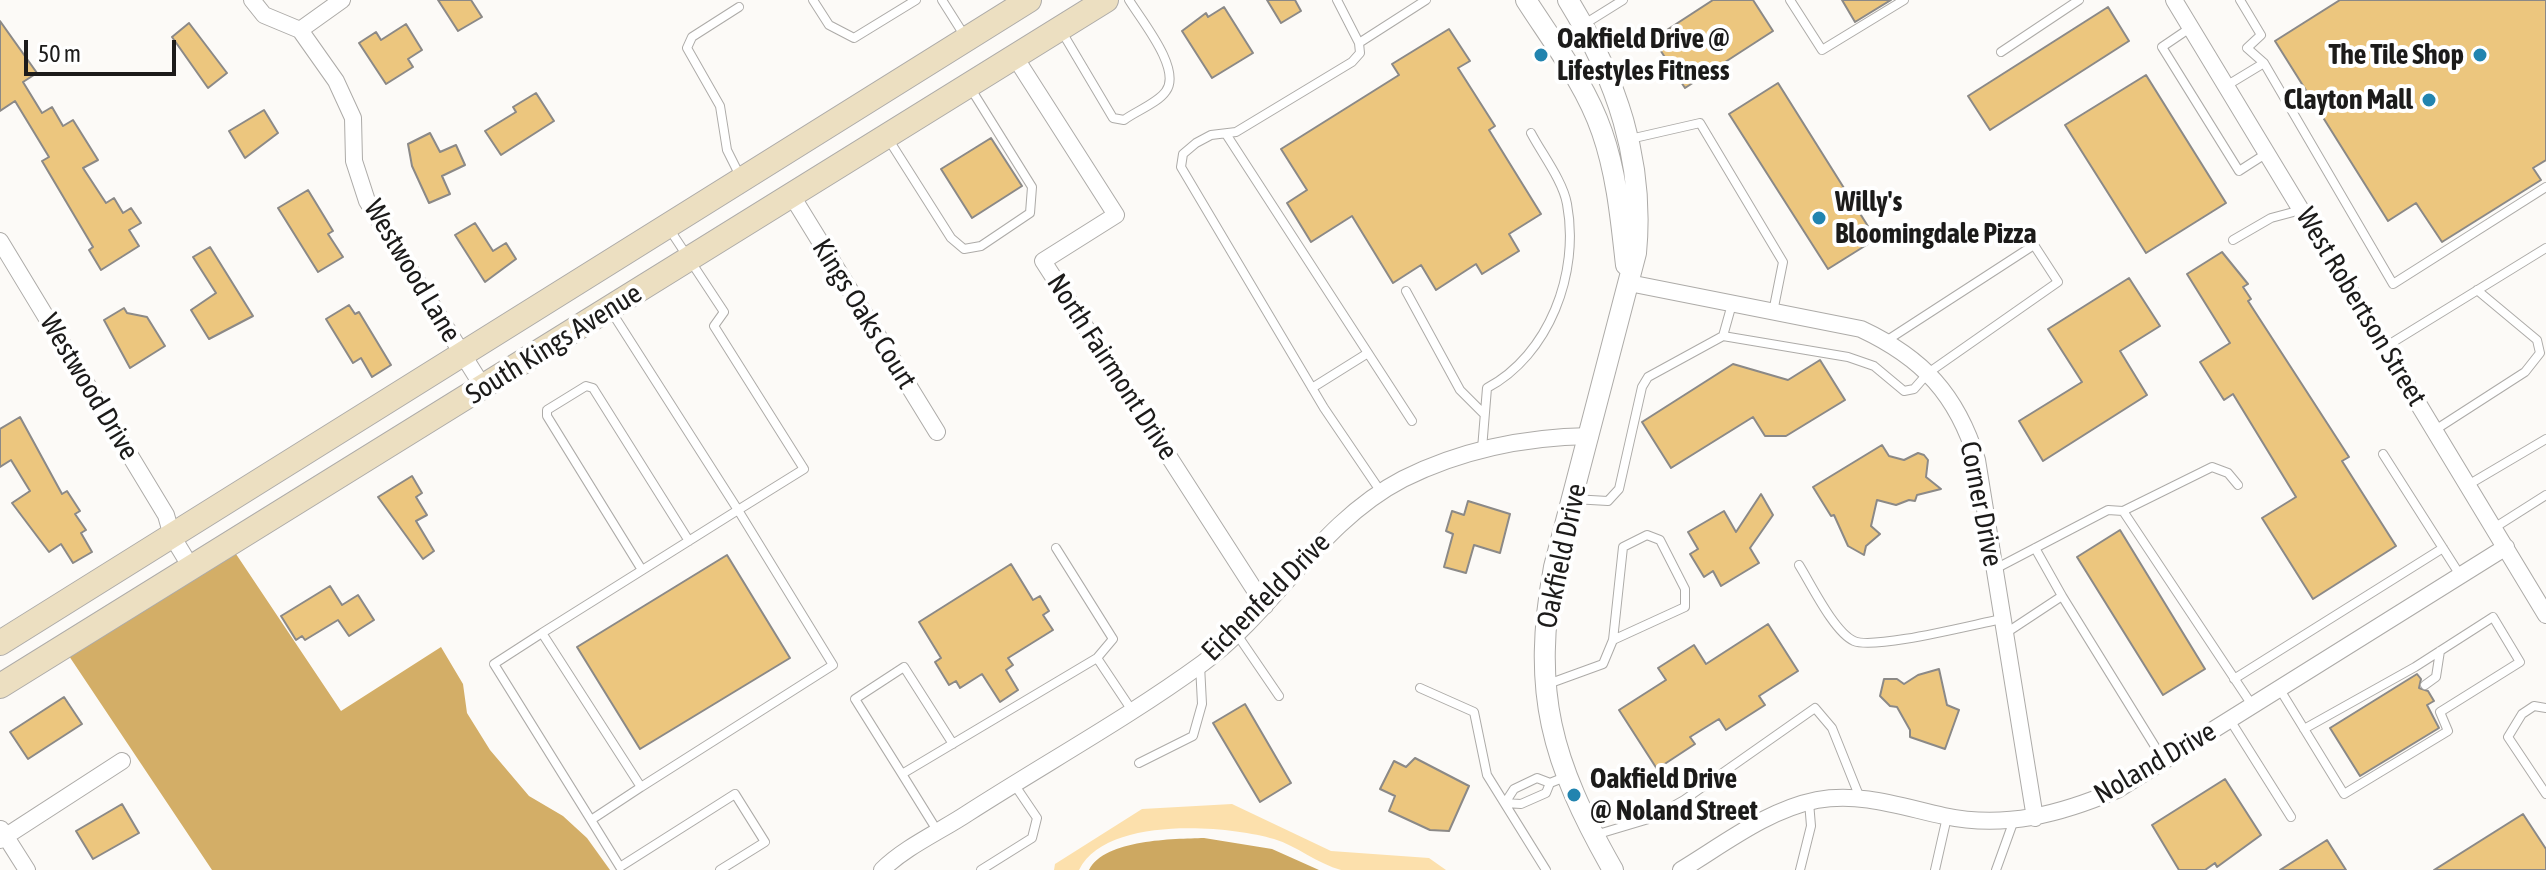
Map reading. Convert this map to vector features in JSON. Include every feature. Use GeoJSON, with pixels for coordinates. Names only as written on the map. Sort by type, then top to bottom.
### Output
{"type":"FeatureCollection","features":[{"type":"Feature","properties":{"kind":"main road","name":"South Kings Avenue"},"geometry":{"type":"LineString","coordinates":[[0,643],[1029,0]]}},
{"type":"Feature","properties":{"kind":"main road"},"geometry":{"type":"LineString","coordinates":[[1060,28],[1068,0]]}},
{"type":"Feature","properties":{"kind":"main road","name":"South Kings Avenue"},"geometry":{"type":"LineString","coordinates":[[0,686],[1106,0]]}},
{"type":"Feature","properties":{"kind":"street"},"geometry":{"type":"LineString","coordinates":[[252,0],[264,15],[300,30],[342,0]]}},
{"type":"Feature","properties":{"kind":"street","name":"Oakfield Drive"},"geometry":{"type":"LineString","coordinates":[[1526,0],[1581,88],[1602,133],[1614,179],[1629,283]]}},
{"type":"Feature","properties":{"kind":"street","name":"Oakfield Drive"},"geometry":{"type":"LineString","coordinates":[[1568,0],[1611,79],[1629,139],[1638,227],[1629,283],[1544,619],[1545,685],[1558,780],[1613,870]]}},
{"type":"Feature","properties":{"kind":"street","name":"West Robertson Street"},"geometry":{"type":"LineString","coordinates":[[2174,0],[2546,615]]}},
{"type":"Feature","properties":{"kind":"street","name":"Westwood Lane"},"geometry":{"type":"LineString","coordinates":[[300,30],[336,81],[353,118],[354,161],[367,201],[483,387]]}},
{"type":"Feature","properties":{"kind":"street","name":"North Fairmont Drive"},"geometry":{"type":"LineString","coordinates":[[1015,57],[1116,215],[1043,261],[1265,606]]}},
{"type":"Feature","properties":{"kind":"street","name":"Kings Oaks Court"},"geometry":{"type":"LineString","coordinates":[[792,196],[937,432]]}},
{"type":"Feature","properties":{"kind":"street","name":"Westwood Drive"},"geometry":{"type":"LineString","coordinates":[[0,241],[166,515],[172,536],[192,569]]}},
{"type":"Feature","properties":{"kind":"street","name":"Corner Drive"},"geometry":{"type":"LineString","coordinates":[[1629,283],[1861,329],[1886,341],[1928,373],[1957,410],[1977,460],[2035,818]]}},
{"type":"Feature","properties":{"kind":"street","name":"Eichenfeld Drive"},"geometry":{"type":"LineString","coordinates":[[882,870],[1200,664],[1265,606],[1327,535],[1381,493],[1440,462],[1482,449],[1538,436],[1590,436]]}},
{"type":"Feature","properties":{"kind":"street","name":"Noland Drive"},"geometry":{"type":"LineString","coordinates":[[1681,870],[1769,816],[1809,802],[1860,798],[1947,817],[2035,818],[2070,810],[2117,790],[2506,547]]}},
{"type":"Feature","properties":{"kind":"street"},"geometry":{"type":"LineString","coordinates":[[27,870],[2,834],[122,761]]}},
{"type":"Feature","properties":{"kind":"lane"},"geometry":{"type":"LineString","coordinates":[[816,1],[829,25],[854,38],[916,0]]}},
{"type":"Feature","properties":{"kind":"lane"},"geometry":{"type":"LineString","coordinates":[[942,0],[966,39]]}},
{"type":"Feature","properties":{"kind":"lane"},"geometry":{"type":"LineString","coordinates":[[1060,28],[1113,118],[1124,120],[1165,93],[1171,82],[1168,63],[1129,0]]}},
{"type":"Feature","properties":{"kind":"lane"},"geometry":{"type":"LineString","coordinates":[[1337,0],[1359,43],[1360,53],[1352,62],[1236,132],[1211,135],[1196,143],[1183,154],[1181,167],[1312,388],[1381,493]]}},
{"type":"Feature","properties":{"kind":"lane"},"geometry":{"type":"LineString","coordinates":[[1359,43],[1426,0]]}},
{"type":"Feature","properties":{"kind":"lane"},"geometry":{"type":"LineString","coordinates":[[1583,25],[1623,0]]}},
{"type":"Feature","properties":{"kind":"lane"},"geometry":{"type":"LineString","coordinates":[[1790,0],[1822,50],[1904,0]]}},
{"type":"Feature","properties":{"kind":"lane"},"geometry":{"type":"LineString","coordinates":[[2001,52],[2079,0]]}},
{"type":"Feature","properties":{"kind":"lane"},"geometry":{"type":"LineString","coordinates":[[2240,0],[2261,35],[2247,48],[2264,63],[2393,284],[2546,187]]}},
{"type":"Feature","properties":{"kind":"lane"},"geometry":{"type":"LineString","coordinates":[[739,7],[692,37],[687,48],[720,106],[727,150],[742,179]]}},
{"type":"Feature","properties":{"kind":"lane"},"geometry":{"type":"LineString","coordinates":[[2191,27],[2162,47],[2239,171],[2267,153]]}},
{"type":"Feature","properties":{"kind":"lane"},"geometry":{"type":"LineString","coordinates":[[2226,86],[2264,63]]}},
{"type":"Feature","properties":{"kind":"lane"},"geometry":{"type":"LineString","coordinates":[[886,137],[951,238],[964,249],[981,246],[1005,232],[1030,213],[1032,187],[968,85]]}},
{"type":"Feature","properties":{"kind":"lane"},"geometry":{"type":"LineString","coordinates":[[1629,139],[1700,123],[1783,262],[1773,312]]}},
{"type":"Feature","properties":{"kind":"lane"},"geometry":{"type":"LineString","coordinates":[[1482,449],[1487,388],[1511,375],[1551,321],[1568,271],[1567,202],[1531,133]]}},
{"type":"Feature","properties":{"kind":"lane"},"geometry":{"type":"LineString","coordinates":[[1226,134],[1412,421]]}},
{"type":"Feature","properties":{"kind":"lane"},"geometry":{"type":"LineString","coordinates":[[2233,240],[2271,218],[2301,210]]}},
{"type":"Feature","properties":{"kind":"lane"},"geometry":{"type":"LineString","coordinates":[[667,226],[724,312],[714,326],[804,469],[494,664],[621,868],[735,794],[765,842],[720,870]]}},
{"type":"Feature","properties":{"kind":"lane"},"geometry":{"type":"LineString","coordinates":[[1572,499],[1608,501],[1619,489],[1642,387],[1648,377],[1723,336],[1848,357],[1874,366],[1893,385],[1904,391],[1914,389],[1928,373],[2058,282],[2034,245],[1886,341]]}},
{"type":"Feature","properties":{"kind":"lane"},"geometry":{"type":"LineString","coordinates":[[2385,347],[2546,248]]}},
{"type":"Feature","properties":{"kind":"lane"},"geometry":{"type":"LineString","coordinates":[[2435,430],[2525,372],[2543,354],[2537,340],[2477,290]]}},
{"type":"Feature","properties":{"kind":"lane"},"geometry":{"type":"LineString","coordinates":[[1406,291],[1460,390],[1483,413]]}},
{"type":"Feature","properties":{"kind":"lane"},"geometry":{"type":"LineString","coordinates":[[1723,336],[1732,304]]}},
{"type":"Feature","properties":{"kind":"lane"},"geometry":{"type":"LineString","coordinates":[[591,820],[833,665],[610,309]]}},
{"type":"Feature","properties":{"kind":"lane"},"geometry":{"type":"LineString","coordinates":[[1312,388],[1368,353]]}},
{"type":"Feature","properties":{"kind":"lane"},"geometry":{"type":"LineString","coordinates":[[642,570],[547,416],[547,410],[586,386],[593,388],[689,541]]}},
{"type":"Feature","properties":{"kind":"lane"},"geometry":{"type":"LineString","coordinates":[[2468,485],[2546,439]]}},
{"type":"Feature","properties":{"kind":"lane"},"geometry":{"type":"LineString","coordinates":[[2383,454],[2460,575]]}},
{"type":"Feature","properties":{"kind":"lane"},"geometry":{"type":"LineString","coordinates":[[1995,569],[2108,510],[2123,511],[2212,467],[2228,473],[2238,485]]}},
{"type":"Feature","properties":{"kind":"lane"},"geometry":{"type":"LineString","coordinates":[[2494,528],[2546,495]]}},
{"type":"Feature","properties":{"kind":"lane"},"geometry":{"type":"LineString","coordinates":[[2123,511],[2252,705]]}},
{"type":"Feature","properties":{"kind":"lane"},"geometry":{"type":"LineString","coordinates":[[1545,685],[1603,664],[1613,640],[1623,547],[1647,535],[1660,540],[1685,589],[1685,607],[1613,640]]}},
{"type":"Feature","properties":{"kind":"lane"},"geometry":{"type":"LineString","coordinates":[[902,774],[1097,658],[1113,639],[1056,548]]}},
{"type":"Feature","properties":{"kind":"lane"},"geometry":{"type":"LineString","coordinates":[[2035,548],[2164,761]]}},
{"type":"Feature","properties":{"kind":"lane"},"geometry":{"type":"LineString","coordinates":[[2234,679],[2443,548]]}},
{"type":"Feature","properties":{"kind":"lane"},"geometry":{"type":"LineString","coordinates":[[1799,565],[1840,631],[1855,641],[1877,642],[2004,626],[2062,596]]}},
{"type":"Feature","properties":{"kind":"lane"},"geometry":{"type":"LineString","coordinates":[[2279,688],[2304,729],[2344,794],[2448,731],[2440,712],[2520,662],[2493,617],[2304,729]]}},
{"type":"Feature","properties":{"kind":"lane"},"geometry":{"type":"LineString","coordinates":[[542,633],[641,787]]}},
{"type":"Feature","properties":{"kind":"lane"},"geometry":{"type":"LineString","coordinates":[[1236,633],[1279,696]]}},
{"type":"Feature","properties":{"kind":"lane"},"geometry":{"type":"LineString","coordinates":[[2425,685],[2436,677],[2440,651]]}},
{"type":"Feature","properties":{"kind":"lane"},"geometry":{"type":"LineString","coordinates":[[1097,658],[1131,709]]}},
{"type":"Feature","properties":{"kind":"lane"},"geometry":{"type":"LineString","coordinates":[[1139,763],[1193,736],[1202,704],[1200,664]]}},
{"type":"Feature","properties":{"kind":"lane"},"geometry":{"type":"LineString","coordinates":[[938,832],[855,699],[904,667],[953,744]]}},
{"type":"Feature","properties":{"kind":"lane"},"geometry":{"type":"LineString","coordinates":[[2393,679],[2403,682]]}},
{"type":"Feature","properties":{"kind":"lane"},"geometry":{"type":"LineString","coordinates":[[1420,688],[1474,712],[1487,775],[1546,870]]}},
{"type":"Feature","properties":{"kind":"lane"},"geometry":{"type":"LineString","coordinates":[[2546,708],[2534,706],[2522,714],[2508,737],[2546,794]]}},
{"type":"Feature","properties":{"kind":"lane"},"geometry":{"type":"LineString","coordinates":[[1594,836],[1652,818],[1684,800],[1815,708],[1832,728],[1860,798]]}},
{"type":"Feature","properties":{"kind":"lane"},"geometry":{"type":"LineString","coordinates":[[2230,719],[2291,817]]}},
{"type":"Feature","properties":{"kind":"lane"},"geometry":{"type":"LineString","coordinates":[[1505,803],[1514,789],[1537,778],[1558,780]]}},
{"type":"Feature","properties":{"kind":"lane"},"geometry":{"type":"LineString","coordinates":[[1505,803],[1521,804],[1534,799],[1546,793],[1558,780]]}},
{"type":"Feature","properties":{"kind":"lane"},"geometry":{"type":"LineString","coordinates":[[981,870],[1032,838],[1037,818],[1014,784]]}},
{"type":"Feature","properties":{"kind":"lane"},"geometry":{"type":"LineString","coordinates":[[1800,870],[1811,826],[1809,802]]}},
{"type":"Feature","properties":{"kind":"lane"},"geometry":{"type":"LineString","coordinates":[[1935,870],[1947,817]]}},
{"type":"Feature","properties":{"kind":"lane"},"geometry":{"type":"LineString","coordinates":[[1996,870],[2014,819]]}},
{"type":"Feature","properties":{"kind":"shaded area"},"geometry":{"type":"Polygon","coordinates":[[[236,554],[341,711],[441,647],[463,684],[467,713],[490,750],[529,796],[563,816],[587,838],[610,870],[212,870],[69,656],[236,554]]]}},
{"type":"Feature","properties":{"kind":"shaded area"},"geometry":{"type":"Polygon","coordinates":[[[1232,804],[1331,851],[1429,858],[1446,870],[1341,870],[1274,839],[1198,828],[1140,833],[1114,840],[1093,853],[1079,870],[1054,870],[1055,864],[1142,809],[1232,804]]]}},
{"type":"Feature","properties":{"kind":"shaded area"},"geometry":{"type":"Polygon","coordinates":[[[1204,838],[1272,849],[1319,870],[1089,870],[1097,860],[1125,847],[1159,840],[1204,838]]]}},
{"type":"Feature","properties":{"kind":"building"},"geometry":{"type":"Polygon","coordinates":[[[438,0],[471,0],[482,17],[458,31],[438,0]]]}},
{"type":"Feature","properties":{"kind":"building"},"geometry":{"type":"Polygon","coordinates":[[[1267,0],[1295,0],[1301,11],[1281,23],[1267,0]]]}},
{"type":"Feature","properties":{"kind":"building"},"geometry":{"type":"Polygon","coordinates":[[[1713,0],[1753,0],[1773,31],[1685,88],[1653,39],[1713,0]]]}},
{"type":"Feature","properties":{"kind":"building"},"geometry":{"type":"Polygon","coordinates":[[[1842,0],[1891,0],[1855,22],[1842,0]]]}},
{"type":"Feature","properties":{"kind":"building","name":"Clayton Mall"},"geometry":{"type":"Polygon","coordinates":[[[2340,0],[2546,0],[2546,160],[2533,168],[2541,180],[2442,242],[2416,203],[2388,221],[2275,41],[2340,0]]]}},
{"type":"Feature","properties":{"kind":"building"},"geometry":{"type":"Polygon","coordinates":[[[1224,7],[1253,53],[1212,78],[1182,31],[1206,13],[1208,17],[1224,7]]]}},
{"type":"Feature","properties":{"kind":"building"},"geometry":{"type":"Polygon","coordinates":[[[2108,7],[2129,41],[1990,130],[1968,96],[2108,7]]]}},
{"type":"Feature","properties":{"kind":"building"},"geometry":{"type":"Polygon","coordinates":[[[0,21],[37,73],[23,82],[42,113],[52,107],[63,126],[73,120],[98,160],[83,168],[106,203],[114,198],[123,213],[131,208],[141,223],[129,230],[139,246],[101,270],[89,250],[93,247],[42,161],[49,157],[15,101],[0,111],[0,21]]]}},
{"type":"Feature","properties":{"kind":"building"},"geometry":{"type":"Polygon","coordinates":[[[189,23],[227,73],[208,88],[172,37],[189,23]]]}},
{"type":"Feature","properties":{"kind":"building"},"geometry":{"type":"Polygon","coordinates":[[[406,24],[422,50],[408,59],[413,67],[386,84],[359,43],[376,32],[381,40],[406,24]]]}},
{"type":"Feature","properties":{"kind":"building"},"geometry":{"type":"Polygon","coordinates":[[[1449,29],[1470,61],[1458,68],[1495,126],[1489,130],[1541,214],[1509,234],[1519,251],[1482,274],[1476,264],[1436,290],[1421,265],[1393,283],[1352,216],[1311,242],[1287,203],[1307,190],[1281,149],[1399,75],[1392,64],[1449,29]]]}},
{"type":"Feature","properties":{"kind":"building"},"geometry":{"type":"Polygon","coordinates":[[[2146,75],[2226,203],[2146,253],[2065,125],[2146,75]]]}},
{"type":"Feature","properties":{"kind":"building"},"geometry":{"type":"Polygon","coordinates":[[[1778,83],[1876,239],[1828,269],[1729,114],[1778,83]]]}},
{"type":"Feature","properties":{"kind":"building"},"geometry":{"type":"Polygon","coordinates":[[[536,93],[554,121],[501,155],[485,131],[516,112],[513,107],[536,93]]]}},
{"type":"Feature","properties":{"kind":"building"},"geometry":{"type":"Polygon","coordinates":[[[264,110],[278,133],[245,158],[229,131],[264,110]]]}},
{"type":"Feature","properties":{"kind":"building"},"geometry":{"type":"Polygon","coordinates":[[[430,133],[440,152],[456,145],[465,165],[442,176],[450,194],[429,203],[412,166],[408,144],[430,133]]]}},
{"type":"Feature","properties":{"kind":"building"},"geometry":{"type":"Polygon","coordinates":[[[991,138],[1022,186],[972,218],[941,169],[991,138]]]}},
{"type":"Feature","properties":{"kind":"building"},"geometry":{"type":"Polygon","coordinates":[[[308,190],[333,231],[328,234],[343,257],[318,272],[278,208],[308,190]]]}},
{"type":"Feature","properties":{"kind":"building"},"geometry":{"type":"Polygon","coordinates":[[[475,223],[493,251],[506,243],[516,259],[485,282],[455,235],[475,223]]]}},
{"type":"Feature","properties":{"kind":"building"},"geometry":{"type":"Polygon","coordinates":[[[210,247],[253,316],[209,339],[191,310],[216,293],[193,257],[210,247]]]}},
{"type":"Feature","properties":{"kind":"building"},"geometry":{"type":"Polygon","coordinates":[[[2222,252],[2248,284],[2243,287],[2251,299],[2248,301],[2349,457],[2342,461],[2396,546],[2313,599],[2262,518],[2296,497],[2233,394],[2224,400],[2200,362],[2230,343],[2187,274],[2222,252]]]}},
{"type":"Feature","properties":{"kind":"building"},"geometry":{"type":"Polygon","coordinates":[[[2129,278],[2160,326],[2120,351],[2147,395],[2043,461],[2019,421],[2082,382],[2048,329],[2129,278]]]}},
{"type":"Feature","properties":{"kind":"building"},"geometry":{"type":"Polygon","coordinates":[[[349,305],[355,314],[359,312],[391,365],[372,377],[361,358],[353,363],[326,319],[349,305]]]}},
{"type":"Feature","properties":{"kind":"building"},"geometry":{"type":"Polygon","coordinates":[[[124,308],[127,313],[147,317],[165,346],[130,368],[104,320],[124,308]]]}},
{"type":"Feature","properties":{"kind":"building"},"geometry":{"type":"Polygon","coordinates":[[[1820,360],[1845,400],[1786,436],[1765,436],[1753,417],[1671,468],[1642,422],[1733,364],[1788,380],[1820,360]]]}},
{"type":"Feature","properties":{"kind":"building"},"geometry":{"type":"Polygon","coordinates":[[[20,417],[62,494],[67,491],[80,511],[75,514],[86,530],[81,533],[92,552],[73,563],[61,544],[49,552],[12,503],[30,491],[11,460],[0,467],[0,429],[20,417]]]}},
{"type":"Feature","properties":{"kind":"building"},"geometry":{"type":"Polygon","coordinates":[[[1882,445],[1889,456],[1904,460],[1918,453],[1924,455],[1928,460],[1926,477],[1941,489],[1917,495],[1915,501],[1896,505],[1877,500],[1871,526],[1880,534],[1866,546],[1864,555],[1848,546],[1834,515],[1831,516],[1813,487],[1882,445]]]}},
{"type":"Feature","properties":{"kind":"building"},"geometry":{"type":"Polygon","coordinates":[[[412,476],[422,493],[416,497],[427,515],[416,521],[434,551],[423,559],[378,497],[412,476]]]}},
{"type":"Feature","properties":{"kind":"building"},"geometry":{"type":"Polygon","coordinates":[[[1761,494],[1773,515],[1750,548],[1759,563],[1721,586],[1713,571],[1704,577],[1690,554],[1698,549],[1688,532],[1724,511],[1736,532],[1761,494]]]}},
{"type":"Feature","properties":{"kind":"building"},"geometry":{"type":"Polygon","coordinates":[[[1468,501],[1510,514],[1500,553],[1474,545],[1466,573],[1444,567],[1453,534],[1446,531],[1452,511],[1464,515],[1468,501]]]}},
{"type":"Feature","properties":{"kind":"building"},"geometry":{"type":"Polygon","coordinates":[[[2120,530],[2205,669],[2163,695],[2077,557],[2120,530]]]}},
{"type":"Feature","properties":{"kind":"building"},"geometry":{"type":"Polygon","coordinates":[[[727,555],[790,658],[640,749],[577,647],[727,555]]]}},
{"type":"Feature","properties":{"kind":"building"},"geometry":{"type":"Polygon","coordinates":[[[1011,564],[1033,600],[1040,596],[1049,611],[1043,615],[1053,630],[1008,658],[1013,665],[1006,670],[1018,690],[1000,702],[982,674],[960,688],[956,681],[949,685],[935,662],[941,658],[919,622],[1011,564]]]}},
{"type":"Feature","properties":{"kind":"building"},"geometry":{"type":"Polygon","coordinates":[[[330,586],[342,605],[358,595],[374,620],[349,636],[338,620],[305,640],[302,636],[296,640],[281,616],[330,586]]]}},
{"type":"Feature","properties":{"kind":"building"},"geometry":{"type":"Polygon","coordinates":[[[1768,624],[1798,671],[1759,696],[1765,705],[1726,730],[1719,719],[1690,737],[1695,744],[1657,769],[1619,710],[1666,680],[1658,668],[1694,645],[1706,664],[1768,624]]]}},
{"type":"Feature","properties":{"kind":"building"},"geometry":{"type":"Polygon","coordinates":[[[1939,669],[1947,705],[1959,710],[1945,749],[1910,737],[1910,730],[1897,707],[1890,706],[1880,696],[1884,679],[1897,679],[1904,684],[1918,675],[1939,669]]]}},
{"type":"Feature","properties":{"kind":"building"},"geometry":{"type":"Polygon","coordinates":[[[2417,674],[2421,679],[2419,688],[2428,691],[2434,701],[2427,705],[2439,728],[2360,776],[2330,728],[2417,674]]]}},
{"type":"Feature","properties":{"kind":"building"},"geometry":{"type":"Polygon","coordinates":[[[64,697],[82,724],[28,759],[10,732],[64,697]]]}},
{"type":"Feature","properties":{"kind":"building"},"geometry":{"type":"Polygon","coordinates":[[[1245,704],[1291,783],[1260,802],[1213,723],[1245,704]]]}},
{"type":"Feature","properties":{"kind":"building"},"geometry":{"type":"Polygon","coordinates":[[[1415,758],[1469,786],[1449,831],[1430,830],[1389,811],[1395,796],[1380,789],[1394,761],[1406,767],[1415,758]]]}},
{"type":"Feature","properties":{"kind":"building"},"geometry":{"type":"Polygon","coordinates":[[[2225,779],[2261,835],[2217,867],[2215,863],[2205,870],[2179,870],[2152,825],[2225,779]]]}},
{"type":"Feature","properties":{"kind":"building"},"geometry":{"type":"Polygon","coordinates":[[[122,804],[139,833],[93,859],[76,831],[122,804]]]}},
{"type":"Feature","properties":{"kind":"building"},"geometry":{"type":"Polygon","coordinates":[[[2523,814],[2546,849],[2546,870],[2434,870],[2523,814]]]}},
{"type":"Feature","properties":{"kind":"building"},"geometry":{"type":"Polygon","coordinates":[[[2327,840],[2346,870],[2280,870],[2327,840]]]}},
{"type":"Feature","properties":{"kind":"place","name":"Oakfield Drive @ Lifestyles Fitness"},"geometry":{"type":"Point","coordinates":[1541,55]}},
{"type":"Feature","properties":{"kind":"place","name":"The Tile Shop"},"geometry":{"type":"Point","coordinates":[2480,55]}},
{"type":"Feature","properties":{"kind":"place","name":"Clayton Mall"},"geometry":{"type":"Point","coordinates":[2429,100]}},
{"type":"Feature","properties":{"kind":"place","name":"Willy's Bloomingdale Pizza"},"geometry":{"type":"Point","coordinates":[1819,218]}},
{"type":"Feature","properties":{"kind":"place","name":"Oakfield Drive @ Noland Street"},"geometry":{"type":"Point","coordinates":[1574,795]}}]}
